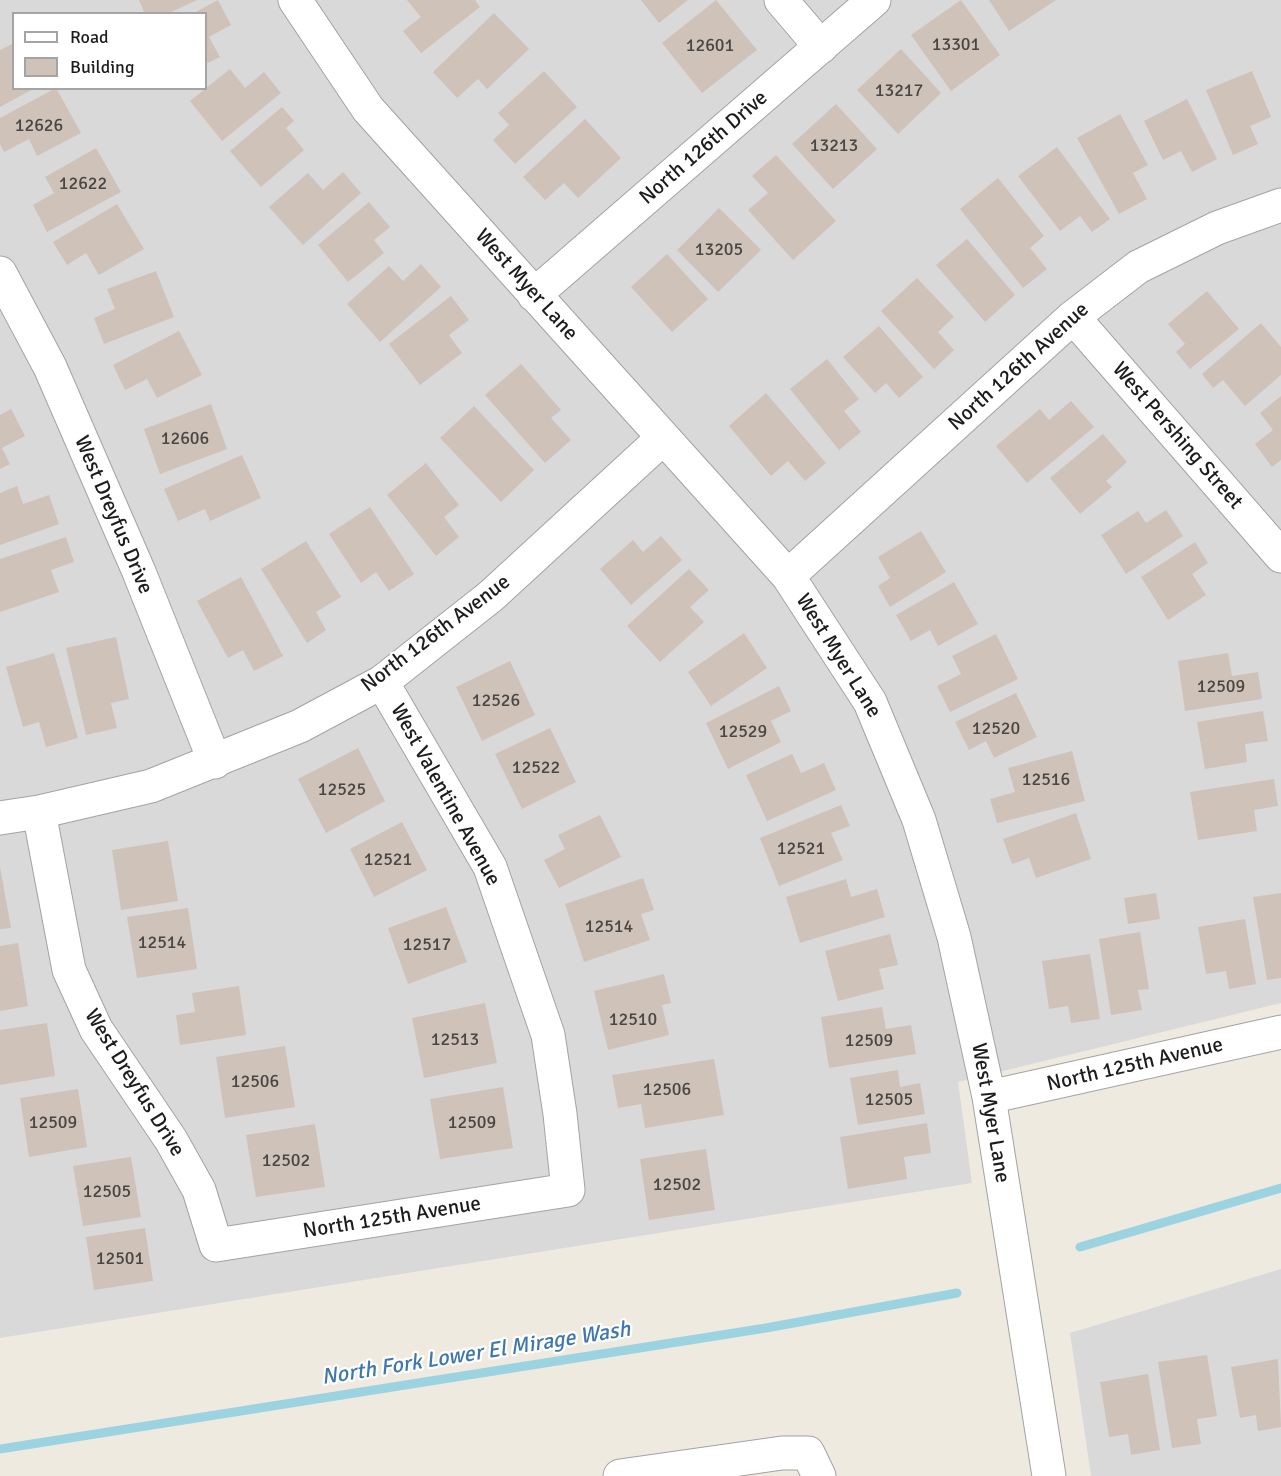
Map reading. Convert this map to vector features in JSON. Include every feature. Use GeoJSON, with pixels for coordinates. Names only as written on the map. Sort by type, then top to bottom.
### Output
{"type":"FeatureCollection","features":[{"type":"Feature","properties":{"kind":"street","name":"West Myer Lane"},"geometry":{"type":"LineString","coordinates":[[296,0],[368,109],[788,576],[870,702],[919,820],[954,937],[989,1097],[1049,1476]]}},
{"type":"Feature","properties":{"kind":"street"},"geometry":{"type":"LineString","coordinates":[[781,0],[821,47]]}},
{"type":"Feature","properties":{"kind":"street","name":"North 126th Drive"},"geometry":{"type":"LineString","coordinates":[[534,295],[874,0]]}},
{"type":"Feature","properties":{"kind":"street","name":"North 126th Avenue"},"geometry":{"type":"LineString","coordinates":[[788,576],[1073,317],[1138,267],[1217,228],[1281,205]]}},
{"type":"Feature","properties":{"kind":"street","name":"West Dreyfus Drive"},"geometry":{"type":"LineString","coordinates":[[0,273],[50,367],[139,572],[215,762]]}},
{"type":"Feature","properties":{"kind":"street","name":"West Pershing Street"},"geometry":{"type":"LineString","coordinates":[[1073,317],[1281,556]]}},
{"type":"Feature","properties":{"kind":"street","name":"North 126th Avenue"},"geometry":{"type":"LineString","coordinates":[[0,818],[39,812],[151,786],[300,726],[382,682],[491,596],[663,438]]}},
{"type":"Feature","properties":{"kind":"street","name":"West Valentine Avenue"},"geometry":{"type":"LineString","coordinates":[[382,682],[490,867],[548,1035],[568,1190]]}},
{"type":"Feature","properties":{"kind":"street","name":"West Dreyfus Drive"},"geometry":{"type":"LineString","coordinates":[[39,812],[69,970],[96,1029],[171,1140],[198,1190],[216,1245]]}},
{"type":"Feature","properties":{"kind":"street","name":"North 125th Avenue"},"geometry":{"type":"LineString","coordinates":[[989,1097],[1281,1032]]}},
{"type":"Feature","properties":{"kind":"street","name":"North 125th Avenue"},"geometry":{"type":"LineString","coordinates":[[216,1245],[568,1190]]}},
{"type":"Feature","properties":{"kind":"street"},"geometry":{"type":"LineString","coordinates":[[620,1476],[782,1453],[813,1464]]}},
{"type":"Feature","properties":{"kind":"shaded area"},"geometry":{"type":"Polygon","coordinates":[[[0,0],[1281,0],[1281,1003],[958,1082],[972,1183],[0,1338],[0,0]]]}},
{"type":"Feature","properties":{"kind":"shaded area"},"geometry":{"type":"Polygon","coordinates":[[[1281,1269],[1281,1476],[1091,1476],[1070,1333],[1281,1269]]]}},
{"type":"Feature","properties":{"kind":"building"},"geometry":{"type":"Polygon","coordinates":[[[139,0],[197,0],[171,12],[144,12],[139,0]]]}},
{"type":"Feature","properties":{"kind":"building"},"geometry":{"type":"Polygon","coordinates":[[[218,0],[231,25],[209,37],[220,57],[207,64],[207,12],[196,12],[218,0]]]}},
{"type":"Feature","properties":{"kind":"building"},"geometry":{"type":"Polygon","coordinates":[[[407,0],[475,0],[480,7],[421,53],[403,31],[421,17],[407,0]]]}},
{"type":"Feature","properties":{"kind":"building"},"geometry":{"type":"Polygon","coordinates":[[[641,0],[688,0],[659,23],[641,0]]]}},
{"type":"Feature","properties":{"kind":"building"},"geometry":{"type":"Polygon","coordinates":[[[716,0],[757,50],[702,93],[662,43],[716,0]]]}},
{"type":"Feature","properties":{"kind":"building"},"geometry":{"type":"Polygon","coordinates":[[[961,0],[1000,55],[951,91],[911,35],[961,0]]]}},
{"type":"Feature","properties":{"kind":"building"},"geometry":{"type":"Polygon","coordinates":[[[989,0],[1056,0],[1009,31],[989,0]]]}},
{"type":"Feature","properties":{"kind":"building"},"geometry":{"type":"Polygon","coordinates":[[[494,13],[529,49],[487,89],[478,79],[457,98],[433,72],[494,13]]]}},
{"type":"Feature","properties":{"kind":"building"},"geometry":{"type":"Polygon","coordinates":[[[12,44],[12,90],[31,90],[0,107],[0,50],[12,44]]]}},
{"type":"Feature","properties":{"kind":"building"},"geometry":{"type":"Polygon","coordinates":[[[901,49],[941,93],[898,134],[857,90],[901,49]]]}},
{"type":"Feature","properties":{"kind":"building"},"geometry":{"type":"Polygon","coordinates":[[[230,69],[245,88],[264,72],[281,93],[222,141],[190,101],[207,90],[207,87],[230,69]]]}},
{"type":"Feature","properties":{"kind":"building"},"geometry":{"type":"Polygon","coordinates":[[[544,71],[577,107],[515,164],[493,140],[509,125],[498,113],[544,71]]]}},
{"type":"Feature","properties":{"kind":"building"},"geometry":{"type":"Polygon","coordinates":[[[1252,71],[1271,117],[1250,126],[1258,144],[1233,155],[1206,90],[1252,71]]]}},
{"type":"Feature","properties":{"kind":"building"},"geometry":{"type":"Polygon","coordinates":[[[52,90],[57,90],[81,133],[37,156],[29,139],[4,152],[0,144],[0,118],[52,90]]]}},
{"type":"Feature","properties":{"kind":"building"},"geometry":{"type":"Polygon","coordinates":[[[1187,99],[1217,159],[1192,172],[1181,151],[1163,160],[1144,121],[1187,99]]]}},
{"type":"Feature","properties":{"kind":"building"},"geometry":{"type":"Polygon","coordinates":[[[836,104],[877,149],[833,189],[792,144],[836,104]]]}},
{"type":"Feature","properties":{"kind":"building"},"geometry":{"type":"Polygon","coordinates":[[[282,107],[294,121],[286,128],[304,150],[261,187],[230,151],[282,107]]]}},
{"type":"Feature","properties":{"kind":"building"},"geometry":{"type":"Polygon","coordinates":[[[1120,114],[1148,165],[1133,173],[1147,199],[1119,214],[1077,138],[1120,114]]]}},
{"type":"Feature","properties":{"kind":"building"},"geometry":{"type":"Polygon","coordinates":[[[585,119],[621,158],[578,198],[564,183],[545,200],[523,177],[585,119]]]}},
{"type":"Feature","properties":{"kind":"building"},"geometry":{"type":"Polygon","coordinates":[[[1057,147],[1110,219],[1092,232],[1080,216],[1060,231],[1018,176],[1057,147]]]}},
{"type":"Feature","properties":{"kind":"building"},"geometry":{"type":"Polygon","coordinates":[[[96,148],[121,192],[47,232],[33,205],[54,193],[45,177],[96,148]]]}},
{"type":"Feature","properties":{"kind":"building"},"geometry":{"type":"Polygon","coordinates":[[[776,155],[836,221],[793,260],[748,210],[768,193],[752,176],[776,155]]]}},
{"type":"Feature","properties":{"kind":"building"},"geometry":{"type":"Polygon","coordinates":[[[343,172],[361,193],[303,245],[269,207],[308,173],[323,190],[343,172]]]}},
{"type":"Feature","properties":{"kind":"building"},"geometry":{"type":"Polygon","coordinates":[[[998,178],[1044,236],[1030,248],[1047,269],[1023,288],[960,209],[998,178]]]}},
{"type":"Feature","properties":{"kind":"building"},"geometry":{"type":"Polygon","coordinates":[[[369,202],[390,227],[374,240],[384,253],[348,282],[318,245],[369,202]]]}},
{"type":"Feature","properties":{"kind":"building"},"geometry":{"type":"Polygon","coordinates":[[[117,204],[144,249],[99,275],[86,253],[67,265],[53,242],[117,204]]]}},
{"type":"Feature","properties":{"kind":"building"},"geometry":{"type":"Polygon","coordinates":[[[719,208],[761,250],[718,292],[677,250],[719,208]]]}},
{"type":"Feature","properties":{"kind":"building"},"geometry":{"type":"Polygon","coordinates":[[[967,239],[1015,295],[985,322],[936,265],[967,239]]]}},
{"type":"Feature","properties":{"kind":"building"},"geometry":{"type":"Polygon","coordinates":[[[667,254],[708,299],[672,332],[631,287],[667,254]]]}},
{"type":"Feature","properties":{"kind":"building"},"geometry":{"type":"Polygon","coordinates":[[[421,264],[441,287],[380,342],[347,304],[389,266],[403,281],[421,264]]]}},
{"type":"Feature","properties":{"kind":"building"},"geometry":{"type":"Polygon","coordinates":[[[156,271],[174,317],[104,344],[94,318],[115,309],[107,289],[156,271]]]}},
{"type":"Feature","properties":{"kind":"building"},"geometry":{"type":"Polygon","coordinates":[[[917,278],[954,317],[938,332],[954,350],[934,369],[881,311],[917,278]]]}},
{"type":"Feature","properties":{"kind":"building"},"geometry":{"type":"Polygon","coordinates":[[[1207,291],[1239,329],[1190,369],[1176,352],[1185,344],[1168,324],[1207,291]]]}},
{"type":"Feature","properties":{"kind":"building"},"geometry":{"type":"Polygon","coordinates":[[[451,296],[469,320],[449,335],[462,353],[420,385],[389,344],[451,296]]]}},
{"type":"Feature","properties":{"kind":"building"},"geometry":{"type":"Polygon","coordinates":[[[1261,323],[1281,347],[1281,375],[1245,406],[1223,380],[1213,388],[1202,374],[1261,323]]]}},
{"type":"Feature","properties":{"kind":"building"},"geometry":{"type":"Polygon","coordinates":[[[879,326],[923,377],[899,398],[886,383],[875,393],[843,357],[879,326]]]}},
{"type":"Feature","properties":{"kind":"building"},"geometry":{"type":"Polygon","coordinates":[[[179,331],[202,375],[157,398],[147,379],[125,390],[113,365],[179,331]]]}},
{"type":"Feature","properties":{"kind":"building"},"geometry":{"type":"Polygon","coordinates":[[[827,359],[859,399],[844,411],[861,432],[839,450],[790,389],[827,359]]]}},
{"type":"Feature","properties":{"kind":"building"},"geometry":{"type":"Polygon","coordinates":[[[521,364],[561,410],[551,418],[571,440],[545,463],[485,395],[521,364]]]}},
{"type":"Feature","properties":{"kind":"building"},"geometry":{"type":"Polygon","coordinates":[[[766,393],[826,463],[805,481],[788,461],[771,476],[729,426],[766,393]]]}},
{"type":"Feature","properties":{"kind":"building"},"geometry":{"type":"Polygon","coordinates":[[[1281,396],[1281,460],[1272,467],[1255,444],[1273,430],[1260,413],[1281,396]]]}},
{"type":"Feature","properties":{"kind":"building"},"geometry":{"type":"Polygon","coordinates":[[[1071,401],[1094,427],[1027,483],[996,446],[1040,409],[1049,420],[1071,401]]]}},
{"type":"Feature","properties":{"kind":"building"},"geometry":{"type":"Polygon","coordinates":[[[211,404],[227,449],[160,474],[144,429],[211,404]]]}},
{"type":"Feature","properties":{"kind":"building"},"geometry":{"type":"Polygon","coordinates":[[[474,406],[534,470],[501,502],[440,438],[474,406]]]}},
{"type":"Feature","properties":{"kind":"building"},"geometry":{"type":"Polygon","coordinates":[[[11,409],[25,436],[2,448],[10,464],[0,469],[0,415],[11,409]]]}},
{"type":"Feature","properties":{"kind":"building"},"geometry":{"type":"Polygon","coordinates":[[[1103,434],[1127,462],[1106,481],[1112,487],[1080,514],[1050,478],[1103,434]]]}},
{"type":"Feature","properties":{"kind":"building"},"geometry":{"type":"Polygon","coordinates":[[[242,455],[261,498],[210,521],[205,509],[178,521],[164,489],[242,455]]]}},
{"type":"Feature","properties":{"kind":"building"},"geometry":{"type":"Polygon","coordinates":[[[426,463],[459,505],[444,517],[459,537],[436,556],[387,495],[426,463]]]}},
{"type":"Feature","properties":{"kind":"building"},"geometry":{"type":"Polygon","coordinates":[[[17,486],[23,504],[49,495],[59,524],[0,545],[0,493],[17,486]]]}},
{"type":"Feature","properties":{"kind":"building"},"geometry":{"type":"Polygon","coordinates":[[[370,507],[414,574],[389,591],[376,572],[361,583],[329,534],[370,507]]]}},
{"type":"Feature","properties":{"kind":"building"},"geometry":{"type":"Polygon","coordinates":[[[1166,510],[1183,536],[1126,574],[1101,535],[1138,511],[1146,523],[1166,510]]]}},
{"type":"Feature","properties":{"kind":"building"},"geometry":{"type":"Polygon","coordinates":[[[921,531],[946,572],[890,607],[878,586],[890,578],[878,557],[921,531]]]}},
{"type":"Feature","properties":{"kind":"building"},"geometry":{"type":"Polygon","coordinates":[[[661,536],[682,560],[631,605],[600,569],[633,540],[643,552],[661,536]]]}},
{"type":"Feature","properties":{"kind":"building"},"geometry":{"type":"Polygon","coordinates":[[[66,537],[74,562],[51,570],[59,592],[0,612],[0,559],[66,537]]]}},
{"type":"Feature","properties":{"kind":"building"},"geometry":{"type":"Polygon","coordinates":[[[306,541],[341,597],[316,612],[326,630],[307,643],[261,569],[306,541]]]}},
{"type":"Feature","properties":{"kind":"building"},"geometry":{"type":"Polygon","coordinates":[[[1195,542],[1208,563],[1192,574],[1206,595],[1168,620],[1141,577],[1195,542]]]}},
{"type":"Feature","properties":{"kind":"building"},"geometry":{"type":"Polygon","coordinates":[[[689,569],[709,590],[690,607],[704,622],[660,662],[627,626],[689,569]]]}},
{"type":"Feature","properties":{"kind":"building"},"geometry":{"type":"Polygon","coordinates":[[[241,577],[283,656],[254,671],[243,650],[228,658],[197,601],[241,577]]]}},
{"type":"Feature","properties":{"kind":"building"},"geometry":{"type":"Polygon","coordinates":[[[954,582],[978,624],[938,646],[930,630],[911,641],[896,615],[954,582]]]}},
{"type":"Feature","properties":{"kind":"building"},"geometry":{"type":"Polygon","coordinates":[[[744,633],[767,668],[711,706],[688,672],[744,633]]]}},
{"type":"Feature","properties":{"kind":"building"},"geometry":{"type":"Polygon","coordinates":[[[996,634],[1018,679],[950,712],[937,686],[961,674],[952,656],[996,634]]]}},
{"type":"Feature","properties":{"kind":"building"},"geometry":{"type":"Polygon","coordinates":[[[116,637],[129,699],[111,703],[117,728],[86,735],[66,648],[116,637]]]}},
{"type":"Feature","properties":{"kind":"building"},"geometry":{"type":"Polygon","coordinates":[[[54,653],[78,738],[46,747],[39,722],[23,727],[6,667],[54,653]]]}},
{"type":"Feature","properties":{"kind":"building"},"geometry":{"type":"Polygon","coordinates":[[[1228,653],[1232,676],[1258,672],[1262,699],[1185,711],[1178,661],[1228,653]]]}},
{"type":"Feature","properties":{"kind":"building"},"geometry":{"type":"Polygon","coordinates":[[[510,661],[535,715],[482,741],[456,687],[510,661]]]}},
{"type":"Feature","properties":{"kind":"building"},"geometry":{"type":"Polygon","coordinates":[[[779,686],[791,711],[771,721],[781,742],[728,769],[706,723],[779,686]]]}},
{"type":"Feature","properties":{"kind":"building"},"geometry":{"type":"Polygon","coordinates":[[[1016,693],[1037,737],[994,758],[986,741],[969,750],[955,722],[1016,693]]]}},
{"type":"Feature","properties":{"kind":"building"},"geometry":{"type":"Polygon","coordinates":[[[1263,711],[1268,741],[1245,744],[1247,762],[1205,769],[1197,722],[1263,711]]]}},
{"type":"Feature","properties":{"kind":"building"},"geometry":{"type":"Polygon","coordinates":[[[550,728],[576,782],[522,809],[495,754],[550,728]]]}},
{"type":"Feature","properties":{"kind":"building"},"geometry":{"type":"Polygon","coordinates":[[[358,748],[385,801],[326,833],[298,779],[358,748]]]}},
{"type":"Feature","properties":{"kind":"building"},"geometry":{"type":"Polygon","coordinates":[[[1072,751],[1085,801],[997,823],[990,799],[1015,792],[1008,768],[1072,751]]]}},
{"type":"Feature","properties":{"kind":"building"},"geometry":{"type":"Polygon","coordinates":[[[792,754],[801,773],[824,763],[836,790],[767,821],[746,775],[792,754]]]}},
{"type":"Feature","properties":{"kind":"building"},"geometry":{"type":"Polygon","coordinates":[[[1274,779],[1278,806],[1254,810],[1257,831],[1198,840],[1190,792],[1274,779]]]}},
{"type":"Feature","properties":{"kind":"building"},"geometry":{"type":"Polygon","coordinates":[[[841,805],[850,826],[831,833],[843,860],[779,886],[760,838],[841,805]]]}},
{"type":"Feature","properties":{"kind":"building"},"geometry":{"type":"Polygon","coordinates":[[[1076,813],[1091,859],[1036,878],[1029,858],[1012,864],[1003,839],[1076,813]]]}},
{"type":"Feature","properties":{"kind":"building"},"geometry":{"type":"Polygon","coordinates":[[[600,815],[621,857],[559,888],[544,860],[565,849],[558,835],[600,815]]]}},
{"type":"Feature","properties":{"kind":"building"},"geometry":{"type":"Polygon","coordinates":[[[402,822],[427,870],[374,897],[350,849],[402,822]]]}},
{"type":"Feature","properties":{"kind":"building"},"geometry":{"type":"Polygon","coordinates":[[[168,841],[178,901],[121,910],[112,850],[168,841]]]}},
{"type":"Feature","properties":{"kind":"building"},"geometry":{"type":"Polygon","coordinates":[[[0,867],[11,928],[0,929],[0,867]]]}},
{"type":"Feature","properties":{"kind":"building"},"geometry":{"type":"Polygon","coordinates":[[[643,878],[654,910],[641,914],[650,940],[584,962],[565,904],[643,878]]]}},
{"type":"Feature","properties":{"kind":"building"},"geometry":{"type":"Polygon","coordinates":[[[846,879],[851,897],[877,889],[885,917],[800,943],[786,897],[846,879]]]}},
{"type":"Feature","properties":{"kind":"building"},"geometry":{"type":"Polygon","coordinates":[[[1156,893],[1160,919],[1128,924],[1124,898],[1156,893]]]}},
{"type":"Feature","properties":{"kind":"building"},"geometry":{"type":"Polygon","coordinates":[[[1281,893],[1281,978],[1267,980],[1253,897],[1281,893]]]}},
{"type":"Feature","properties":{"kind":"building"},"geometry":{"type":"Polygon","coordinates":[[[446,907],[467,962],[408,984],[388,928],[446,907]]]}},
{"type":"Feature","properties":{"kind":"building"},"geometry":{"type":"Polygon","coordinates":[[[188,908],[197,969],[137,978],[127,917],[188,908]]]}},
{"type":"Feature","properties":{"kind":"building"},"geometry":{"type":"Polygon","coordinates":[[[1245,919],[1256,984],[1229,989],[1226,971],[1206,974],[1198,927],[1245,919]]]}},
{"type":"Feature","properties":{"kind":"building"},"geometry":{"type":"Polygon","coordinates":[[[1140,932],[1149,989],[1138,990],[1142,1010],[1111,1015],[1099,939],[1140,932]]]}},
{"type":"Feature","properties":{"kind":"building"},"geometry":{"type":"Polygon","coordinates":[[[890,934],[898,965],[879,969],[884,989],[838,1001],[825,951],[890,934]]]}},
{"type":"Feature","properties":{"kind":"building"},"geometry":{"type":"Polygon","coordinates":[[[18,943],[28,1006],[0,1011],[0,946],[18,943]]]}},
{"type":"Feature","properties":{"kind":"building"},"geometry":{"type":"Polygon","coordinates":[[[1090,954],[1100,1019],[1071,1023],[1068,1006],[1049,1009],[1042,961],[1090,954]]]}},
{"type":"Feature","properties":{"kind":"building"},"geometry":{"type":"Polygon","coordinates":[[[664,974],[671,1003],[662,1005],[669,1035],[608,1050],[594,991],[664,974]]]}},
{"type":"Feature","properties":{"kind":"building"},"geometry":{"type":"Polygon","coordinates":[[[239,986],[246,1035],[180,1045],[176,1015],[195,1012],[192,993],[239,986]]]}},
{"type":"Feature","properties":{"kind":"building"},"geometry":{"type":"Polygon","coordinates":[[[485,1003],[497,1063],[424,1078],[412,1018],[485,1003]]]}},
{"type":"Feature","properties":{"kind":"building"},"geometry":{"type":"Polygon","coordinates":[[[882,1007],[886,1029],[911,1025],[916,1054],[829,1068],[821,1017],[882,1007]]]}},
{"type":"Feature","properties":{"kind":"building"},"geometry":{"type":"Polygon","coordinates":[[[47,1023],[55,1076],[0,1085],[0,1030],[47,1023]]]}},
{"type":"Feature","properties":{"kind":"building"},"geometry":{"type":"Polygon","coordinates":[[[285,1046],[295,1107],[225,1118],[216,1057],[285,1046]]]}},
{"type":"Feature","properties":{"kind":"building"},"geometry":{"type":"Polygon","coordinates":[[[714,1059],[724,1115],[645,1128],[641,1104],[618,1108],[612,1075],[714,1059]]]}},
{"type":"Feature","properties":{"kind":"building"},"geometry":{"type":"Polygon","coordinates":[[[898,1070],[900,1087],[920,1083],[925,1114],[858,1125],[850,1078],[898,1070]]]}},
{"type":"Feature","properties":{"kind":"building"},"geometry":{"type":"Polygon","coordinates":[[[503,1087],[513,1148],[440,1159],[430,1099],[503,1087]]]}},
{"type":"Feature","properties":{"kind":"building"},"geometry":{"type":"Polygon","coordinates":[[[78,1089],[87,1147],[29,1157],[20,1098],[78,1089]]]}},
{"type":"Feature","properties":{"kind":"building"},"geometry":{"type":"Polygon","coordinates":[[[927,1123],[931,1153],[904,1157],[907,1179],[848,1189],[840,1137],[927,1123]]]}},
{"type":"Feature","properties":{"kind":"building"},"geometry":{"type":"Polygon","coordinates":[[[315,1124],[325,1187],[256,1197],[246,1135],[315,1124]]]}},
{"type":"Feature","properties":{"kind":"building"},"geometry":{"type":"Polygon","coordinates":[[[706,1149],[715,1210],[649,1220],[640,1159],[706,1149]]]}},
{"type":"Feature","properties":{"kind":"building"},"geometry":{"type":"Polygon","coordinates":[[[131,1157],[141,1217],[83,1226],[73,1166],[131,1157]]]}},
{"type":"Feature","properties":{"kind":"building"},"geometry":{"type":"Polygon","coordinates":[[[145,1228],[153,1281],[94,1290],[86,1237],[145,1228]]]}},
{"type":"Feature","properties":{"kind":"building"},"geometry":{"type":"Polygon","coordinates":[[[1207,1355],[1217,1416],[1197,1419],[1201,1444],[1172,1448],[1158,1362],[1207,1355]]]}},
{"type":"Feature","properties":{"kind":"building"},"geometry":{"type":"Polygon","coordinates":[[[1278,1359],[1281,1427],[1258,1431],[1256,1415],[1240,1418],[1231,1367],[1278,1359]]]}},
{"type":"Feature","properties":{"kind":"building"},"geometry":{"type":"Polygon","coordinates":[[[1148,1374],[1160,1450],[1131,1455],[1128,1434],[1109,1437],[1100,1382],[1148,1374]]]}},
{"type":"Feature","properties":{"kind":"waterway","name":"North Fork Lower El Mirage Wash"},"geometry":{"type":"LineString","coordinates":[[1080,1247],[1281,1188]]}},
{"type":"Feature","properties":{"kind":"waterway","name":"North Fork Lower El Mirage Wash"},"geometry":{"type":"LineString","coordinates":[[0,1449],[766,1328],[957,1293]]}}]}
